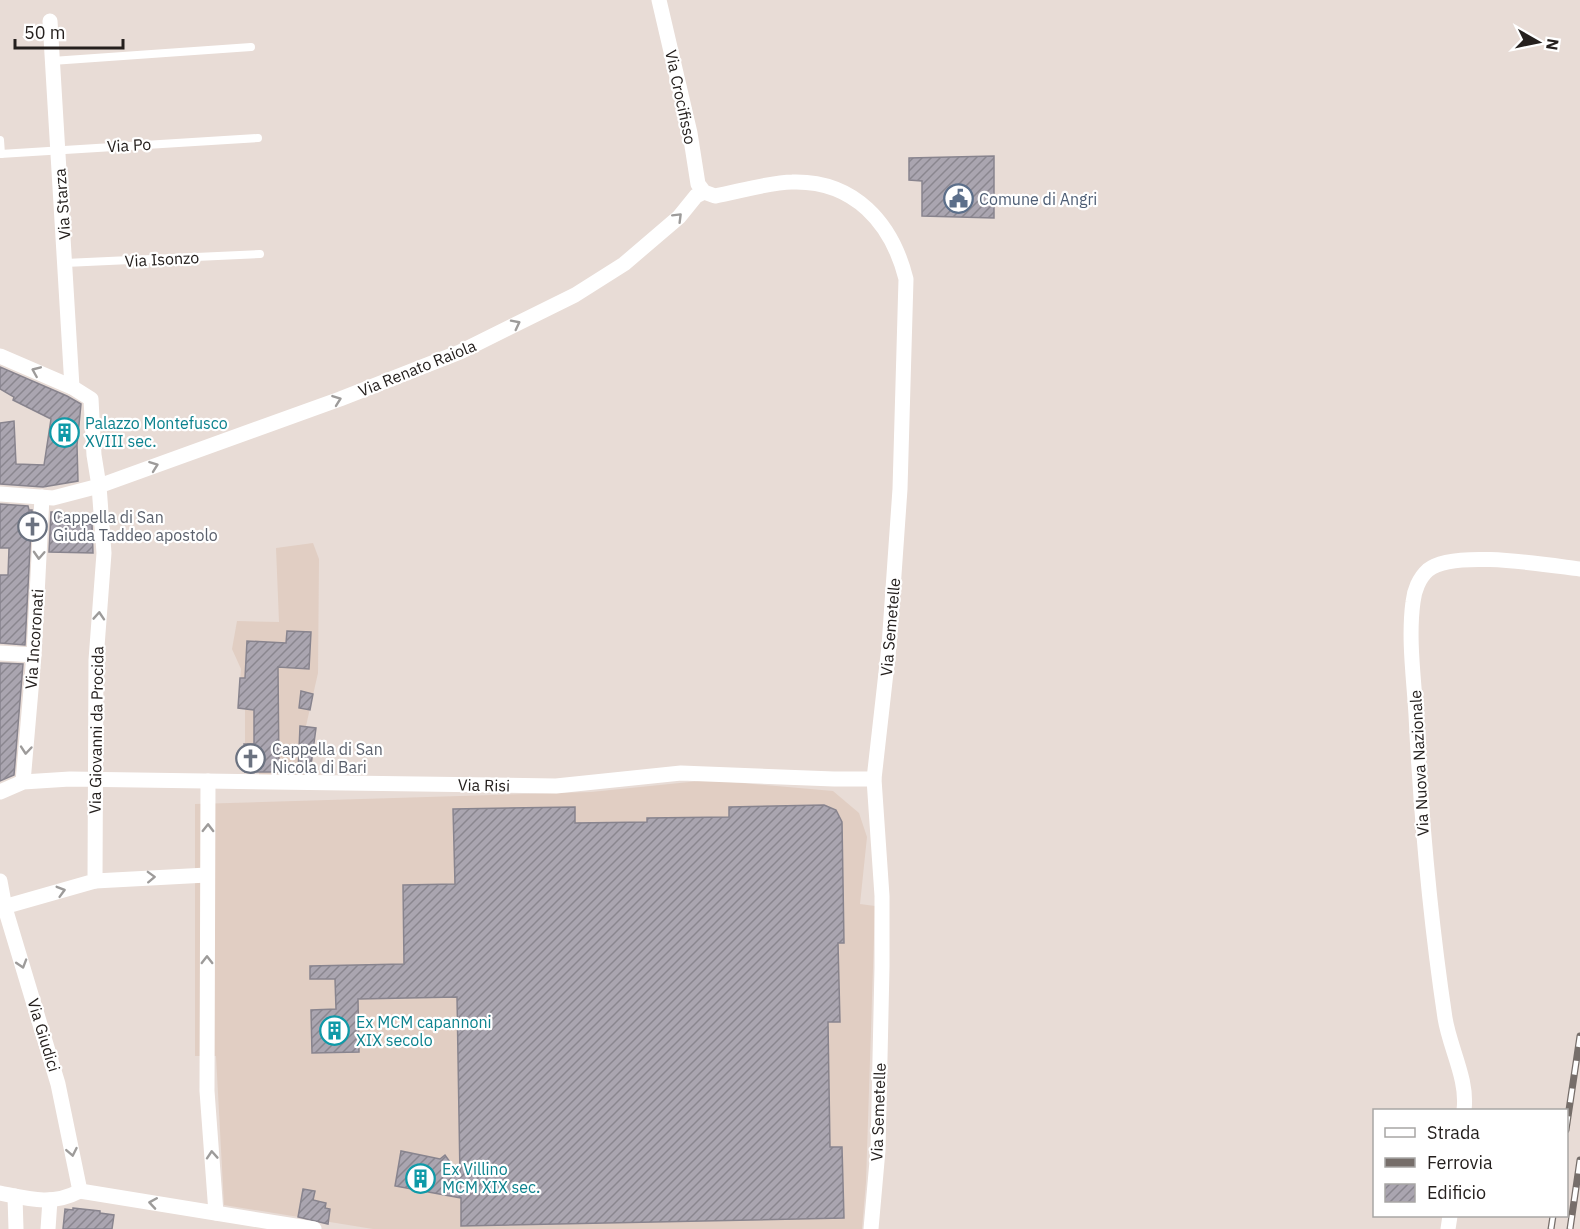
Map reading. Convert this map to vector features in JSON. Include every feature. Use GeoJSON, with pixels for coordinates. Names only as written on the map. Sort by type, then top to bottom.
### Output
{"type":"FeatureCollection","features":[{"type":"Feature","properties":{"kind":"street","name":"Via Crocifisso"},"geometry":{"type":"LineString","coordinates":[[659,0],[690,133],[698,184],[704,192]]}},
{"type":"Feature","properties":{"kind":"street","name":"Via Starza"},"geometry":{"type":"LineString","coordinates":[[50,21],[72,387]]}},
{"type":"Feature","properties":{"kind":"street","name":"Via Semetelle"},"geometry":{"type":"LineString","coordinates":[[704,192],[715,196],[792,182],[822,184],[845,193],[869,208],[889,234],[901,258],[906,279],[900,489],[889,646],[874,778],[882,896],[882,967],[878,1150],[871,1229]]}},
{"type":"Feature","properties":{"kind":"street","name":"Via Renato Raiola"},"geometry":{"type":"LineString","coordinates":[[0,494],[53,498],[99,486],[339,399],[460,352],[574,295],[624,264],[679,217],[696,196],[704,192]]}},
{"type":"Feature","properties":{"kind":"street"},"geometry":{"type":"LineString","coordinates":[[0,356],[72,387]]}},
{"type":"Feature","properties":{"kind":"street","name":"Via Giovanni da Procida"},"geometry":{"type":"LineString","coordinates":[[72,387],[91,399],[104,553],[96,660],[95,881]]}},
{"type":"Feature","properties":{"kind":"street","name":"Via Incoronati"},"geometry":{"type":"LineString","coordinates":[[23,782],[34,655],[42,497]]}},
{"type":"Feature","properties":{"kind":"street","name":"Via Nuova Nazionale"},"geometry":{"type":"LineString","coordinates":[[1464,1109],[1464,1085],[1445,1019],[1425,850],[1413,653],[1412,605],[1414,594],[1428,570],[1445,562],[1483,560],[1580,568]]}},
{"type":"Feature","properties":{"kind":"street"},"geometry":{"type":"LineString","coordinates":[[0,654],[34,655]]}},
{"type":"Feature","properties":{"kind":"street","name":"Via Risi"},"geometry":{"type":"LineString","coordinates":[[23,782],[94,780],[556,786],[681,772],[834,779],[874,778]]}},
{"type":"Feature","properties":{"kind":"street"},"geometry":{"type":"LineString","coordinates":[[208,781],[207,1091],[216,1213]]}},
{"type":"Feature","properties":{"kind":"street"},"geometry":{"type":"LineString","coordinates":[[0,792],[23,782]]}},
{"type":"Feature","properties":{"kind":"street"},"geometry":{"type":"LineString","coordinates":[[2,908],[95,881],[207,875]]}},
{"type":"Feature","properties":{"kind":"street","name":"Via Giudici"},"geometry":{"type":"LineString","coordinates":[[0,881],[2,908],[58,1084],[80,1191]]}},
{"type":"Feature","properties":{"kind":"street"},"geometry":{"type":"LineString","coordinates":[[16,1229],[7,1194],[34,1200],[50,1200],[66,1199],[80,1191],[314,1229]]}},
{"type":"Feature","properties":{"kind":"street"},"geometry":{"type":"LineString","coordinates":[[48,1229],[50,1200]]}},
{"type":"Feature","properties":{"kind":"lane"},"geometry":{"type":"LineString","coordinates":[[52,61],[251,48]]}},
{"type":"Feature","properties":{"kind":"lane","name":"Via Po"},"geometry":{"type":"LineString","coordinates":[[1,154],[258,138]]}},
{"type":"Feature","properties":{"kind":"lane"},"geometry":{"type":"LineString","coordinates":[[0,140],[1,154]]}},
{"type":"Feature","properties":{"kind":"lane","name":"Via Isonzo"},"geometry":{"type":"LineString","coordinates":[[65,263],[260,254]]}},
{"type":"Feature","properties":{"kind":"shaded area"},"geometry":{"type":"Polygon","coordinates":[[[313,543],[319,559],[318,673],[306,726],[316,728],[310,775],[259,775],[259,772],[245,772],[245,709],[238,708],[241,669],[232,649],[237,621],[279,622],[276,548],[313,543]]]}},
{"type":"Feature","properties":{"kind":"shaded area"},"geometry":{"type":"Polygon","coordinates":[[[709,780],[833,791],[859,813],[867,837],[860,904],[875,906],[866,1182],[862,1229],[373,1229],[224,1205],[216,1056],[195,1056],[195,804],[591,792],[709,780]]]}},
{"type":"Feature","properties":{"kind":"building","name":"Comune di Angri"},"geometry":{"type":"Polygon","coordinates":[[[994,156],[994,218],[922,216],[922,181],[909,180],[909,158],[994,156]]]}},
{"type":"Feature","properties":{"kind":"building","name":"Palazzo Montefusco XVIII sec."},"geometry":{"type":"Polygon","coordinates":[[[0,367],[81,404],[77,445],[78,481],[43,487],[0,484],[0,423],[14,421],[16,464],[44,465],[51,419],[13,400],[14,397],[0,389],[0,367]]]}},
{"type":"Feature","properties":{"kind":"building"},"geometry":{"type":"Polygon","coordinates":[[[0,504],[28,506],[29,510],[32,510],[25,645],[0,643],[0,575],[8,575],[9,548],[0,548],[0,504]]]}},
{"type":"Feature","properties":{"kind":"building"},"geometry":{"type":"Polygon","coordinates":[[[51,512],[68,513],[67,525],[92,524],[93,553],[49,552],[51,512]]]}},
{"type":"Feature","properties":{"kind":"building"},"geometry":{"type":"Polygon","coordinates":[[[287,631],[311,632],[309,669],[278,667],[279,772],[245,772],[244,744],[254,744],[254,710],[238,708],[240,678],[245,678],[247,641],[286,643],[287,631]]]}},
{"type":"Feature","properties":{"kind":"building"},"geometry":{"type":"Polygon","coordinates":[[[0,663],[23,664],[14,775],[0,781],[0,663]]]}},
{"type":"Feature","properties":{"kind":"building"},"geometry":{"type":"Polygon","coordinates":[[[301,691],[313,694],[310,710],[299,708],[301,691]]]}},
{"type":"Feature","properties":{"kind":"building"},"geometry":{"type":"Polygon","coordinates":[[[300,726],[316,728],[310,773],[298,773],[300,726]]]}},
{"type":"Feature","properties":{"kind":"building"},"geometry":{"type":"Polygon","coordinates":[[[824,805],[836,810],[842,822],[844,943],[838,943],[840,1022],[828,1022],[830,1147],[842,1147],[844,1218],[461,1226],[461,1198],[395,1186],[401,1151],[440,1159],[445,1155],[460,1176],[457,997],[358,999],[359,1052],[312,1053],[311,1010],[336,1009],[335,979],[310,979],[310,966],[404,964],[403,885],[455,884],[453,809],[575,807],[575,823],[647,822],[647,818],[729,817],[729,807],[824,805]]]}},
{"type":"Feature","properties":{"kind":"building"},"geometry":{"type":"Polygon","coordinates":[[[303,1189],[315,1191],[313,1200],[326,1203],[325,1208],[330,1209],[328,1224],[298,1217],[303,1189]]]}},
{"type":"Feature","properties":{"kind":"building"},"geometry":{"type":"Polygon","coordinates":[[[73,1208],[114,1215],[112,1229],[63,1229],[65,1209],[73,1210],[73,1208]]]}},
{"type":"Feature","properties":{"kind":"railway"},"geometry":{"type":"LineString","coordinates":[[1568,1117],[1580,1036]]}},
{"type":"Feature","properties":{"kind":"railway"},"geometry":{"type":"LineString","coordinates":[[1570,1229],[1580,1160]]}},
{"type":"Feature","properties":{"kind":"railway"},"geometry":{"type":"LineString","coordinates":[[1551,1229],[1553,1217]]}},
{"type":"Feature","properties":{"kind":"place","name":"Comune di Angri"},"geometry":{"type":"Point","coordinates":[958,199]}},
{"type":"Feature","properties":{"kind":"place","name":"Palazzo Montefusco XVIII sec."},"geometry":{"type":"Point","coordinates":[64,432]}},
{"type":"Feature","properties":{"kind":"place","name":"Cappella di San Giuda Taddeo apostolo"},"geometry":{"type":"Point","coordinates":[32,526]}},
{"type":"Feature","properties":{"kind":"place","name":"Cappella di San Nicola di Bari"},"geometry":{"type":"Point","coordinates":[251,758]}},
{"type":"Feature","properties":{"kind":"place","name":"Ex MCM capannoni XIX secolo"},"geometry":{"type":"Point","coordinates":[335,1031]}},
{"type":"Feature","properties":{"kind":"place","name":"Ex Villino MCM XIX sec."},"geometry":{"type":"Point","coordinates":[421,1178]}}]}
